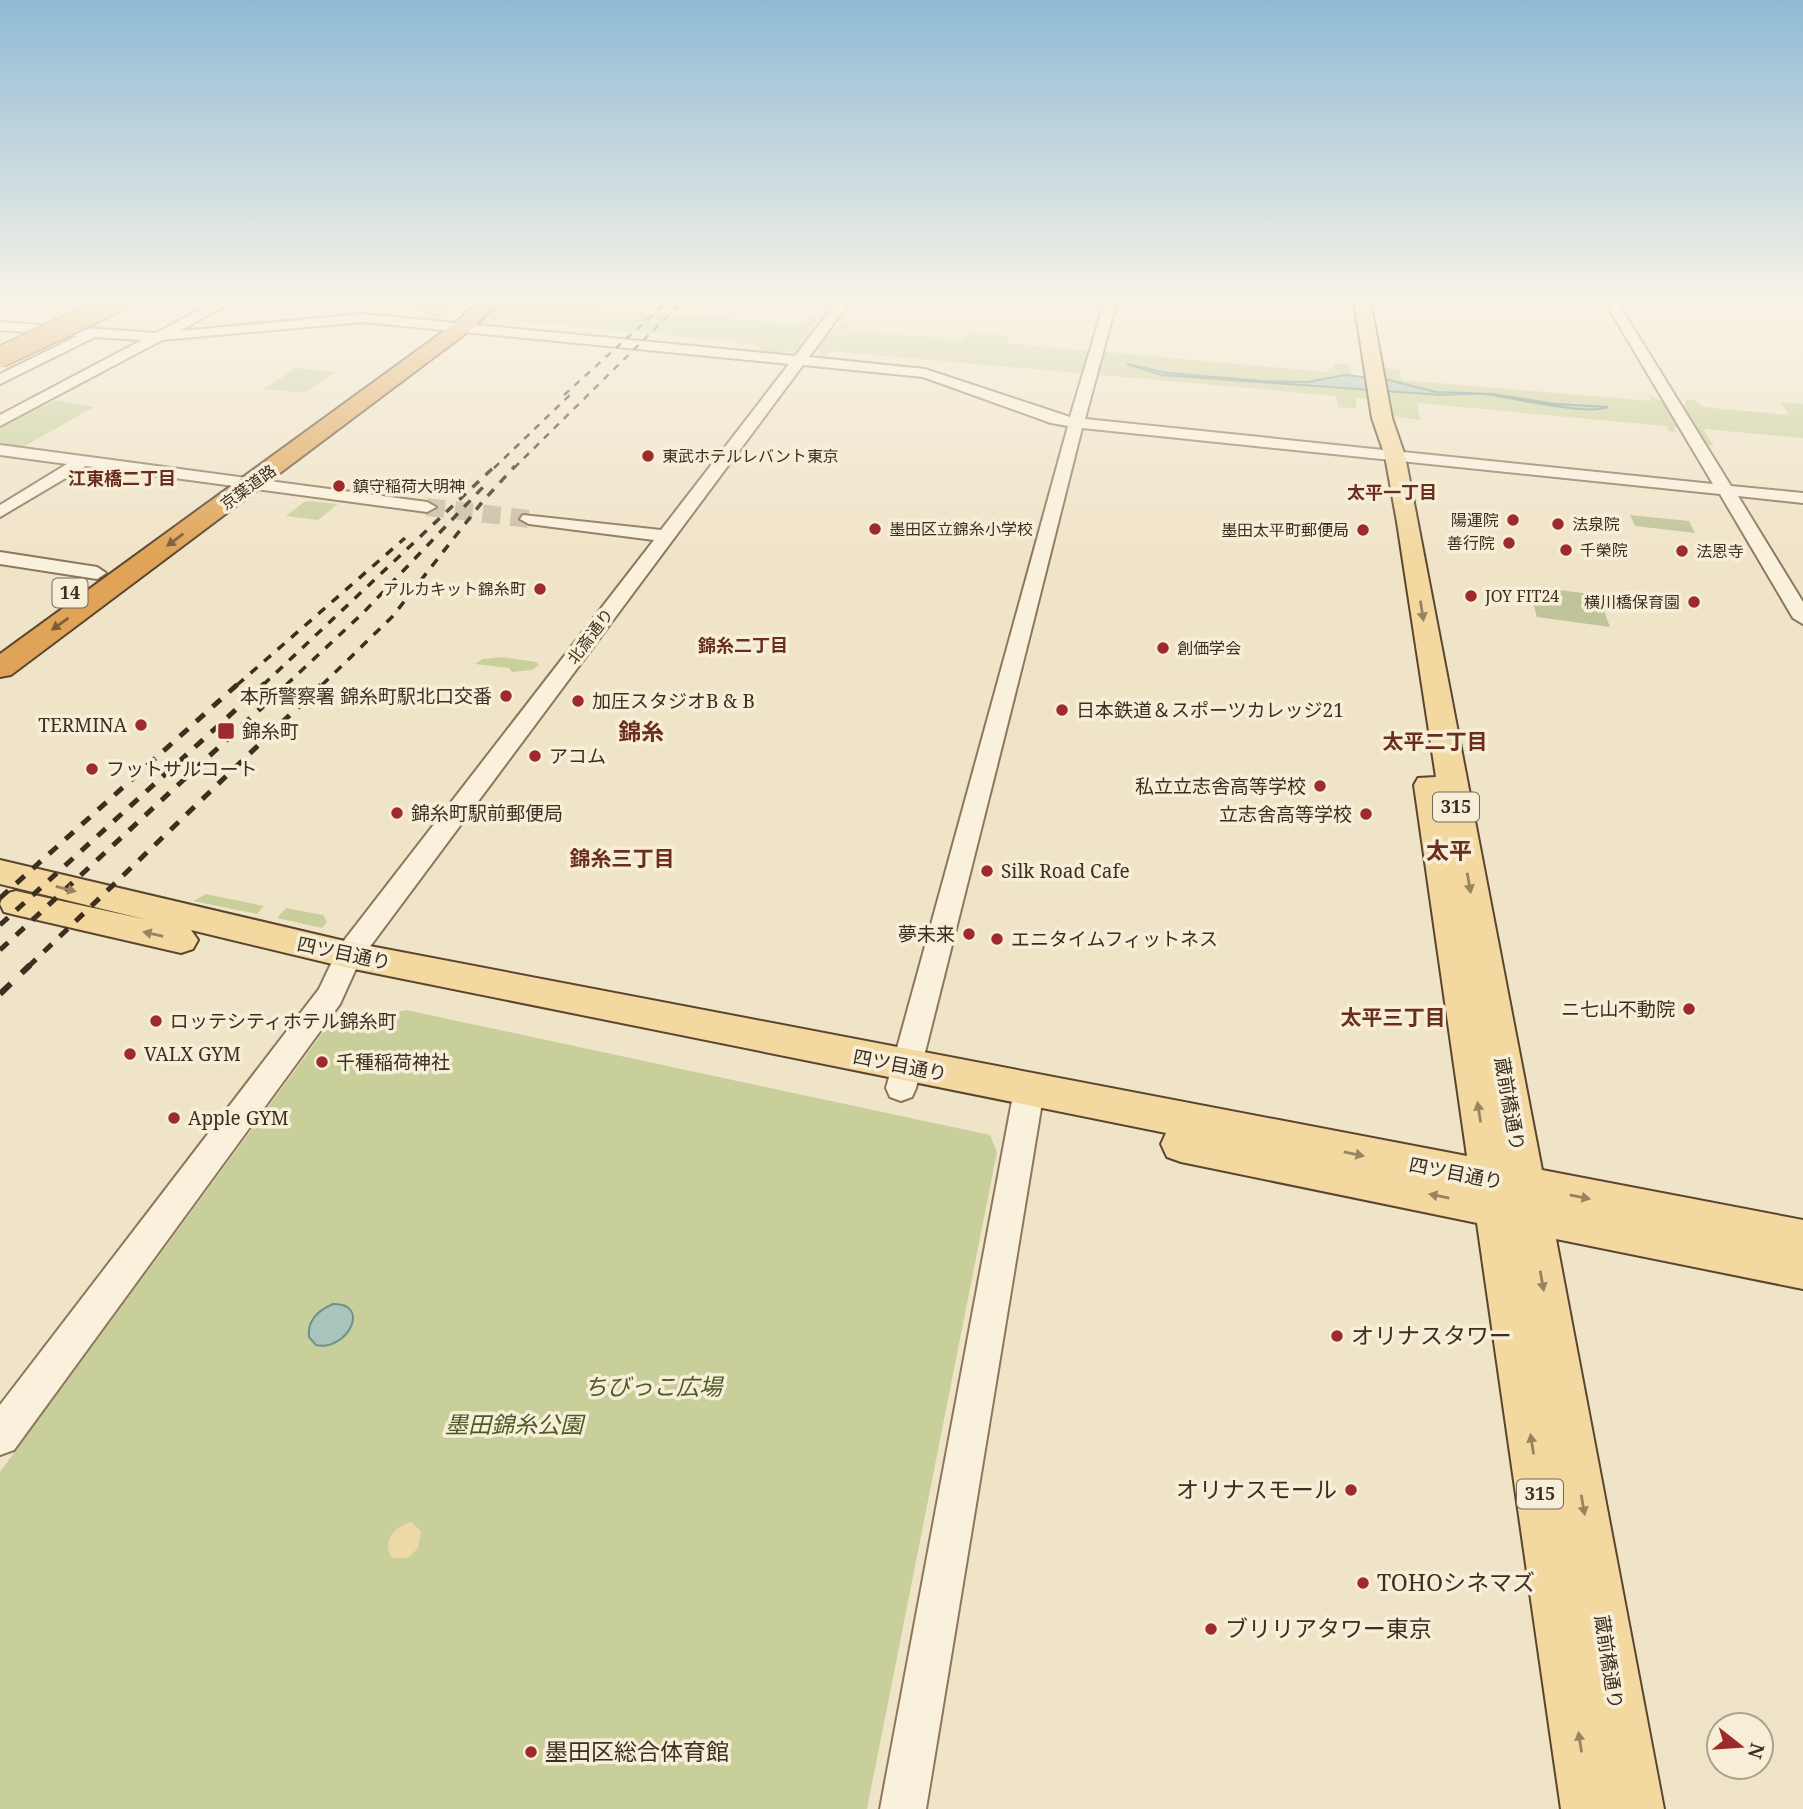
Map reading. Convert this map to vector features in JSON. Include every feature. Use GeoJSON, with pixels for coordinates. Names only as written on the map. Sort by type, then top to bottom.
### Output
{"type":"FeatureCollection","features":[{"type":"Feature","properties":{"kind":"highway","name":"京葉道路"},"geometry":{"type":"LineString","coordinates":[[0,668],[238,483],[371,384]]}},
{"type":"Feature","properties":{"kind":"highway","name":"京葉道路"},"geometry":{"type":"LineString","coordinates":[[0,642],[97,573],[238,483]]}},
{"type":"Feature","properties":{"kind":"main road","name":"蔵前橋通り"},"geometry":{"type":"LineString","coordinates":[[1370,384],[1386,455],[1510,1197],[1591,1809]]}},
{"type":"Feature","properties":{"kind":"main road","name":"四ツ目通り"},"geometry":{"type":"LineString","coordinates":[[5,894],[344,965],[1510,1197],[1803,1268]]}},
{"type":"Feature","properties":{"kind":"main road","name":"蔵前橋通り"},"geometry":{"type":"LineString","coordinates":[[1510,1197],[1634,1809]]}},
{"type":"Feature","properties":{"kind":"main road","name":"四ツ目通り"},"geometry":{"type":"LineString","coordinates":[[1510,1197],[1803,1241]]}},
{"type":"Feature","properties":{"kind":"street"},"geometry":{"type":"LineString","coordinates":[[0,421],[69,384]]}},
{"type":"Feature","properties":{"kind":"street","name":"北斎通り"},"geometry":{"type":"LineString","coordinates":[[0,1436],[330,996],[344,965],[781,384]]}},
{"type":"Feature","properties":{"kind":"street"},"geometry":{"type":"LineString","coordinates":[[957,384],[1056,420],[1076,423],[1803,498]]}},
{"type":"Feature","properties":{"kind":"street"},"geometry":{"type":"LineString","coordinates":[[904,1077],[1085,384]]}},
{"type":"Feature","properties":{"kind":"street"},"geometry":{"type":"LineString","coordinates":[[1660,384],[1803,618]]}},
{"type":"Feature","properties":{"kind":"street"},"geometry":{"type":"LineString","coordinates":[[0,450],[428,507]]}},
{"type":"Feature","properties":{"kind":"street"},"geometry":{"type":"LineString","coordinates":[[0,512],[83,461]]}},
{"type":"Feature","properties":{"kind":"street"},"geometry":{"type":"LineString","coordinates":[[529,519],[665,536]]}},
{"type":"Feature","properties":{"kind":"street"},"geometry":{"type":"LineString","coordinates":[[0,558],[97,573]]}},
{"type":"Feature","properties":{"kind":"street"},"geometry":{"type":"LineString","coordinates":[[903,1809],[1027,1101]]}},
{"type":"Feature","properties":{"kind":"green space"},"geometry":{"type":"Polygon","coordinates":[[[271,384],[318,384],[305,393],[264,389],[271,384]]]}},
{"type":"Feature","properties":{"kind":"green space"},"geometry":{"type":"Polygon","coordinates":[[[1206,384],[1454,384],[1651,401],[1649,395],[1665,403],[1684,405],[1687,399],[1704,407],[1789,415],[1780,402],[1803,404],[1803,438],[1704,429],[1714,447],[1706,444],[1696,429],[1675,427],[1676,432],[1669,431],[1666,426],[1417,403],[1420,420],[1393,416],[1391,401],[1356,398],[1356,409],[1338,407],[1336,396],[1206,384]]]}},
{"type":"Feature","properties":{"kind":"green space"},"geometry":{"type":"Polygon","coordinates":[[[56,400],[94,407],[25,446],[0,446],[0,427],[56,400]]]}},
{"type":"Feature","properties":{"kind":"green space"},"geometry":{"type":"Polygon","coordinates":[[[304,502],[338,504],[318,520],[286,516],[304,502]]]}},
{"type":"Feature","properties":{"kind":"green space"},"geometry":{"type":"Polygon","coordinates":[[[1630,515],[1689,521],[1695,533],[1635,526],[1630,515]]]}},
{"type":"Feature","properties":{"kind":"green space"},"geometry":{"type":"Polygon","coordinates":[[[1528,586],[1598,595],[1610,627],[1537,617],[1528,586]]]}},
{"type":"Feature","properties":{"kind":"green space"},"geometry":{"type":"Polygon","coordinates":[[[502,657],[536,662],[539,665],[532,670],[512,672],[509,668],[475,664],[483,659],[502,657]]]}},
{"type":"Feature","properties":{"kind":"green space"},"geometry":{"type":"Polygon","coordinates":[[[206,894],[264,906],[257,914],[193,901],[206,894]]]}},
{"type":"Feature","properties":{"kind":"green space"},"geometry":{"type":"Polygon","coordinates":[[[286,908],[323,915],[327,922],[322,928],[277,918],[286,908]]]}},
{"type":"Feature","properties":{"kind":"green space","name":"墨田錦糸公園"},"geometry":{"type":"Polygon","coordinates":[[[406,1010],[990,1135],[997,1152],[867,1809],[0,1809],[0,1472],[324,1031],[342,1023],[406,1010]]]}},
{"type":"Feature","properties":{"kind":"sand"},"geometry":{"type":"Polygon","coordinates":[[[411,1522],[421,1531],[418,1548],[408,1558],[392,1558],[388,1547],[391,1536],[399,1527],[411,1522]]]}},
{"type":"Feature","properties":{"kind":"water"},"geometry":{"type":"Polygon","coordinates":[[[1293,384],[1406,384],[1436,392],[1493,394],[1556,404],[1608,407],[1567,408],[1484,394],[1441,395],[1293,384]]]}},
{"type":"Feature","properties":{"kind":"water"},"geometry":{"type":"Polygon","coordinates":[[[333,1304],[345,1306],[351,1311],[351,1327],[337,1341],[316,1345],[309,1337],[312,1321],[323,1309],[333,1304]]]}},
{"type":"Feature","properties":{"kind":"tunnel"},"geometry":{"type":"LineString","coordinates":[[427,507],[529,519]]}},
{"type":"Feature","properties":{"kind":"railway"},"geometry":{"type":"LineString","coordinates":[[564,395],[576,384]]}},
{"type":"Feature","properties":{"kind":"railway"},"geometry":{"type":"LineString","coordinates":[[514,468],[599,384]]}},
{"type":"Feature","properties":{"kind":"railway"},"geometry":{"type":"LineString","coordinates":[[494,468],[574,391]]}},
{"type":"Feature","properties":{"kind":"railway"},"geometry":{"type":"LineString","coordinates":[[263,685],[495,466]]}},
{"type":"Feature","properties":{"kind":"railway"},"geometry":{"type":"LineString","coordinates":[[322,685],[392,617],[483,501],[515,466]]}},
{"type":"Feature","properties":{"kind":"railway"},"geometry":{"type":"LineString","coordinates":[[286,685],[363,613],[485,485]]}},
{"type":"Feature","properties":{"kind":"railway"},"geometry":{"type":"LineString","coordinates":[[237,685],[405,538]]}},
{"type":"Feature","properties":{"kind":"railway"},"geometry":{"type":"LineString","coordinates":[[0,898],[239,683]]}},
{"type":"Feature","properties":{"kind":"railway"},"geometry":{"type":"LineString","coordinates":[[0,925],[265,683]]}},
{"type":"Feature","properties":{"kind":"railway"},"geometry":{"type":"LineString","coordinates":[[0,950],[288,683]]}},
{"type":"Feature","properties":{"kind":"railway"},"geometry":{"type":"LineString","coordinates":[[28,967],[323,683]]}},
{"type":"Feature","properties":{"kind":"railway"},"geometry":{"type":"LineString","coordinates":[[0,994],[30,965]]}},
{"type":"Feature","properties":{"kind":"place","name":"東武ホテルレバント東京"},"geometry":{"type":"Point","coordinates":[648,456]}},
{"type":"Feature","properties":{"kind":"place","name":"鎮守稲荷大明神"},"geometry":{"type":"Point","coordinates":[339,486]}},
{"type":"Feature","properties":{"kind":"place","name":"陽運院"},"geometry":{"type":"Point","coordinates":[1513,520]}},
{"type":"Feature","properties":{"kind":"place","name":"法泉院"},"geometry":{"type":"Point","coordinates":[1558,524]}},
{"type":"Feature","properties":{"kind":"place","name":"墨田区立錦糸小学校"},"geometry":{"type":"Point","coordinates":[875,529]}},
{"type":"Feature","properties":{"kind":"place","name":"墨田太平町郵便局"},"geometry":{"type":"Point","coordinates":[1363,530]}},
{"type":"Feature","properties":{"kind":"place","name":"善行院"},"geometry":{"type":"Point","coordinates":[1509,543]}},
{"type":"Feature","properties":{"kind":"place","name":"千榮院"},"geometry":{"type":"Point","coordinates":[1566,550]}},
{"type":"Feature","properties":{"kind":"place","name":"法恩寺"},"geometry":{"type":"Point","coordinates":[1682,551]}},
{"type":"Feature","properties":{"kind":"place","name":"アルカキット錦糸町"},"geometry":{"type":"Point","coordinates":[540,589]}},
{"type":"Feature","properties":{"kind":"place","name":"JOY FIT24"},"geometry":{"type":"Point","coordinates":[1471,596]}},
{"type":"Feature","properties":{"kind":"place","name":"横川橋保育園"},"geometry":{"type":"Point","coordinates":[1694,602]}},
{"type":"Feature","properties":{"kind":"place","name":"創価学会"},"geometry":{"type":"Point","coordinates":[1163,648]}},
{"type":"Feature","properties":{"kind":"place","name":"本所警察署 錦糸町駅北口交番"},"geometry":{"type":"Point","coordinates":[506,696]}},
{"type":"Feature","properties":{"kind":"place","name":"加圧スタジオB & B"},"geometry":{"type":"Point","coordinates":[578,701]}},
{"type":"Feature","properties":{"kind":"place","name":"日本鉄道＆スポーツカレッジ21"},"geometry":{"type":"Point","coordinates":[1062,710]}},
{"type":"Feature","properties":{"kind":"place","name":"TERMINA"},"geometry":{"type":"Point","coordinates":[141,725]}},
{"type":"Feature","properties":{"kind":"place","name":"錦糸町"},"geometry":{"type":"Point","coordinates":[226,731]}},
{"type":"Feature","properties":{"kind":"place","name":"アコム"},"geometry":{"type":"Point","coordinates":[535,756]}},
{"type":"Feature","properties":{"kind":"place","name":"フットサルコート"},"geometry":{"type":"Point","coordinates":[92,769]}},
{"type":"Feature","properties":{"kind":"place","name":"私立立志舎高等学校"},"geometry":{"type":"Point","coordinates":[1320,786]}},
{"type":"Feature","properties":{"kind":"place","name":"錦糸町駅前郵便局"},"geometry":{"type":"Point","coordinates":[397,813]}},
{"type":"Feature","properties":{"kind":"place","name":"立志舎高等学校"},"geometry":{"type":"Point","coordinates":[1366,814]}},
{"type":"Feature","properties":{"kind":"place","name":"Silk Road Cafe"},"geometry":{"type":"Point","coordinates":[987,871]}},
{"type":"Feature","properties":{"kind":"place","name":"夢未来"},"geometry":{"type":"Point","coordinates":[969,934]}},
{"type":"Feature","properties":{"kind":"place","name":"エニタイムフィットネス"},"geometry":{"type":"Point","coordinates":[997,939]}},
{"type":"Feature","properties":{"kind":"place","name":"ニ七山不動院"},"geometry":{"type":"Point","coordinates":[1689,1009]}},
{"type":"Feature","properties":{"kind":"place","name":"ロッテシティホテル錦糸町"},"geometry":{"type":"Point","coordinates":[156,1021]}},
{"type":"Feature","properties":{"kind":"place","name":"VALX GYM"},"geometry":{"type":"Point","coordinates":[130,1054]}},
{"type":"Feature","properties":{"kind":"place","name":"千種稲荷神社"},"geometry":{"type":"Point","coordinates":[322,1062]}},
{"type":"Feature","properties":{"kind":"place","name":"Apple GYM"},"geometry":{"type":"Point","coordinates":[174,1118]}},
{"type":"Feature","properties":{"kind":"place","name":"オリナスタワー"},"geometry":{"type":"Point","coordinates":[1337,1336]}},
{"type":"Feature","properties":{"kind":"place","name":"オリナスモール"},"geometry":{"type":"Point","coordinates":[1351,1490]}},
{"type":"Feature","properties":{"kind":"place","name":"TOHOシネマズ"},"geometry":{"type":"Point","coordinates":[1363,1583]}},
{"type":"Feature","properties":{"kind":"place","name":"ブリリアタワー東京"},"geometry":{"type":"Point","coordinates":[1211,1629]}},
{"type":"Feature","properties":{"kind":"place","name":"墨田区総合体育館"},"geometry":{"type":"Point","coordinates":[531,1752]}},
{"type":"Feature","properties":{"kind":"district","name":"江東橋二丁目"},"geometry":{"type":"Point","coordinates":[122,479]}},
{"type":"Feature","properties":{"kind":"district","name":"太平一丁目"},"geometry":{"type":"Point","coordinates":[1392,493]}},
{"type":"Feature","properties":{"kind":"district","name":"錦糸二丁目"},"geometry":{"type":"Point","coordinates":[743,646]}},
{"type":"Feature","properties":{"kind":"district","name":"錦糸"},"geometry":{"type":"Point","coordinates":[641,732]}},
{"type":"Feature","properties":{"kind":"district","name":"太平二丁目"},"geometry":{"type":"Point","coordinates":[1435,742]}},
{"type":"Feature","properties":{"kind":"district","name":"太平"},"geometry":{"type":"Point","coordinates":[1449,851]}},
{"type":"Feature","properties":{"kind":"district","name":"錦糸三丁目"},"geometry":{"type":"Point","coordinates":[622,859]}},
{"type":"Feature","properties":{"kind":"district","name":"太平三丁目"},"geometry":{"type":"Point","coordinates":[1393,1018]}},
{"type":"Feature","properties":{"kind":"park label","name":"ちびっこ広場"},"geometry":{"type":"Point","coordinates":[653,1387]}}]}
